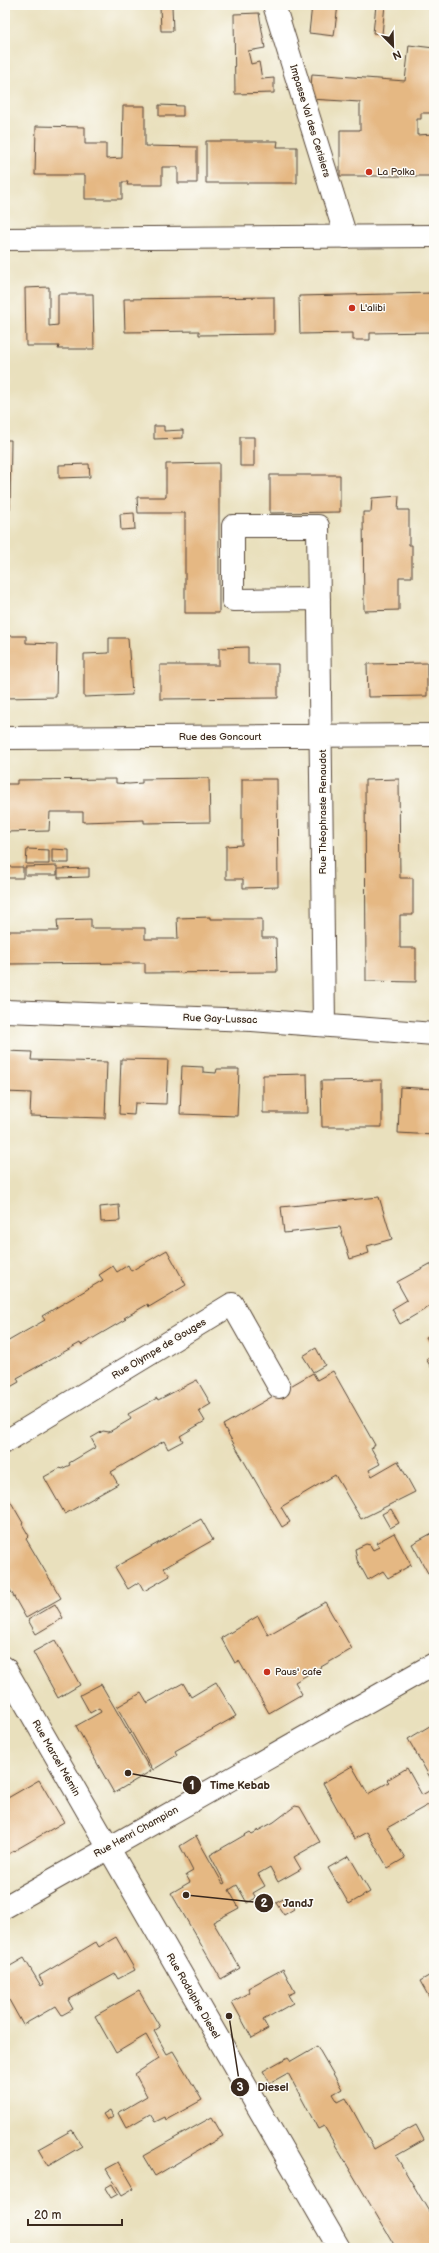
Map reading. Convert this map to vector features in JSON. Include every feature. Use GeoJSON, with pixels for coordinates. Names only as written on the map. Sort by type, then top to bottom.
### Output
{"type":"FeatureCollection","features":[{"type":"Feature","properties":{"kind":"street","name":"Impasse Val des Cerisiers"},"geometry":{"type":"LineString","coordinates":[[274,5],[346,237]]}},
{"type":"Feature","properties":{"kind":"street"},"geometry":{"type":"LineString","coordinates":[[5,239],[434,236]]}},
{"type":"Feature","properties":{"kind":"street","name":"Rue Théophraste Renaudot"},"geometry":{"type":"LineString","coordinates":[[319,600],[233,600],[233,526],[318,526],[322,736],[324,1025]]}},
{"type":"Feature","properties":{"kind":"street","name":"Rue des Goncourt"},"geometry":{"type":"LineString","coordinates":[[5,738],[434,735]]}},
{"type":"Feature","properties":{"kind":"street","name":"Rue Gay-Lussac"},"geometry":{"type":"LineString","coordinates":[[5,1011],[252,1020],[434,1034]]}},
{"type":"Feature","properties":{"kind":"street","name":"Rue Olympe de Gouges"},"geometry":{"type":"LineString","coordinates":[[5,1442],[232,1304],[279,1387]]}},
{"type":"Feature","properties":{"kind":"street","name":"Rue Henri Champion"},"geometry":{"type":"LineString","coordinates":[[5,1907],[434,1664]]}},
{"type":"Feature","properties":{"kind":"street","name":"Rue Marcel Mémin"},"geometry":{"type":"LineString","coordinates":[[5,1668],[107,1848]]}},
{"type":"Feature","properties":{"kind":"street","name":"Rue Rodolphe Diesel"},"geometry":{"type":"LineString","coordinates":[[107,1848],[339,2248]]}},
{"type":"Feature","properties":{"kind":"building"},"geometry":{"type":"Polygon","coordinates":[[[312,5],[338,5],[334,36],[309,33],[312,5]]]}},
{"type":"Feature","properties":{"kind":"building"},"geometry":{"type":"Polygon","coordinates":[[[376,5],[385,5],[382,34],[373,33],[376,5]]]}},
{"type":"Feature","properties":{"kind":"building"},"geometry":{"type":"Polygon","coordinates":[[[160,6],[172,6],[173,31],[161,31],[160,6]]]}},
{"type":"Feature","properties":{"kind":"building"},"geometry":{"type":"Polygon","coordinates":[[[259,13],[265,48],[248,51],[251,64],[259,62],[262,79],[274,78],[274,93],[235,94],[234,14],[259,13]]]}},
{"type":"Feature","properties":{"kind":"building"},"geometry":{"type":"Polygon","coordinates":[[[409,45],[434,48],[434,113],[421,113],[421,119],[417,119],[417,135],[434,134],[434,176],[340,176],[340,130],[360,130],[360,102],[310,99],[312,74],[405,81],[409,45]]]}},
{"type":"Feature","properties":{"kind":"building"},"geometry":{"type":"Polygon","coordinates":[[[159,105],[183,106],[183,116],[159,116],[159,105]]]}},
{"type":"Feature","properties":{"kind":"building"},"geometry":{"type":"Polygon","coordinates":[[[123,106],[145,106],[145,146],[197,147],[197,183],[178,183],[178,167],[162,167],[162,185],[127,185],[128,182],[122,182],[122,199],[85,199],[85,175],[35,175],[36,126],[85,127],[85,144],[106,144],[106,159],[122,158],[123,106]]]}},
{"type":"Feature","properties":{"kind":"building"},"geometry":{"type":"Polygon","coordinates":[[[5,137],[8,137],[9,189],[5,189],[5,137]]]}},
{"type":"Feature","properties":{"kind":"building"},"geometry":{"type":"Polygon","coordinates":[[[206,141],[278,141],[277,147],[297,147],[297,183],[206,183],[206,141]]]}},
{"type":"Feature","properties":{"kind":"building"},"geometry":{"type":"Polygon","coordinates":[[[49,287],[49,326],[58,325],[58,294],[93,294],[94,349],[58,349],[59,346],[26,346],[25,288],[49,287]]]}},
{"type":"Feature","properties":{"kind":"building"},"geometry":{"type":"Polygon","coordinates":[[[434,293],[434,332],[370,333],[370,340],[353,340],[353,333],[300,334],[299,296],[434,293]]]}},
{"type":"Feature","properties":{"kind":"building"},"geometry":{"type":"Polygon","coordinates":[[[274,297],[274,334],[199,335],[199,331],[125,332],[124,299],[274,297]]]}},
{"type":"Feature","properties":{"kind":"building"},"geometry":{"type":"Polygon","coordinates":[[[154,426],[164,426],[164,431],[183,430],[183,438],[154,439],[154,426]]]}},
{"type":"Feature","properties":{"kind":"building"},"geometry":{"type":"Polygon","coordinates":[[[240,437],[254,437],[254,466],[240,466],[240,437]]]}},
{"type":"Feature","properties":{"kind":"building"},"geometry":{"type":"Polygon","coordinates":[[[5,440],[11,440],[10,509],[5,509],[5,440]]]}},
{"type":"Feature","properties":{"kind":"building"},"geometry":{"type":"Polygon","coordinates":[[[219,463],[219,613],[185,613],[185,513],[138,513],[137,497],[166,497],[166,464],[219,463]]]}},
{"type":"Feature","properties":{"kind":"building"},"geometry":{"type":"Polygon","coordinates":[[[89,464],[90,477],[59,478],[59,465],[89,464]]]}},
{"type":"Feature","properties":{"kind":"building"},"geometry":{"type":"Polygon","coordinates":[[[270,475],[340,475],[340,512],[270,513],[270,475]]]}},
{"type":"Feature","properties":{"kind":"building"},"geometry":{"type":"Polygon","coordinates":[[[399,496],[398,510],[409,510],[409,545],[412,545],[412,577],[399,577],[399,610],[364,611],[363,512],[371,512],[372,498],[399,496]]]}},
{"type":"Feature","properties":{"kind":"building"},"geometry":{"type":"Polygon","coordinates":[[[134,513],[135,529],[121,530],[120,514],[134,513]]]}},
{"type":"Feature","properties":{"kind":"building"},"geometry":{"type":"Polygon","coordinates":[[[5,636],[26,636],[26,643],[57,644],[56,697],[5,698],[5,636]]]}},
{"type":"Feature","properties":{"kind":"building"},"geometry":{"type":"Polygon","coordinates":[[[109,638],[128,638],[132,695],[84,697],[84,654],[109,653],[109,638]]]}},
{"type":"Feature","properties":{"kind":"building"},"geometry":{"type":"Polygon","coordinates":[[[248,647],[248,664],[278,664],[278,698],[160,699],[160,665],[219,665],[219,648],[248,647]]]}},
{"type":"Feature","properties":{"kind":"building"},"geometry":{"type":"Polygon","coordinates":[[[427,663],[427,696],[368,697],[367,664],[427,663]]]}},
{"type":"Feature","properties":{"kind":"building"},"geometry":{"type":"Polygon","coordinates":[[[209,778],[210,822],[144,823],[144,820],[83,822],[83,812],[50,812],[49,831],[5,832],[5,784],[17,784],[17,780],[116,779],[116,783],[129,784],[142,783],[142,779],[209,778]]]}},
{"type":"Feature","properties":{"kind":"building"},"geometry":{"type":"Polygon","coordinates":[[[242,779],[277,779],[278,887],[243,888],[243,879],[226,879],[226,846],[242,845],[242,779]]]}},
{"type":"Feature","properties":{"kind":"building"},"geometry":{"type":"Polygon","coordinates":[[[399,779],[400,878],[413,878],[413,915],[400,915],[400,948],[416,948],[416,982],[366,981],[365,780],[399,779]]]}},
{"type":"Feature","properties":{"kind":"building"},"geometry":{"type":"Polygon","coordinates":[[[27,849],[49,850],[49,864],[26,864],[27,849]]]}},
{"type":"Feature","properties":{"kind":"building"},"geometry":{"type":"Polygon","coordinates":[[[52,849],[69,850],[69,863],[52,863],[52,849]]]}},
{"type":"Feature","properties":{"kind":"building"},"geometry":{"type":"Polygon","coordinates":[[[57,866],[57,875],[25,875],[25,867],[57,866]]]}},
{"type":"Feature","properties":{"kind":"building"},"geometry":{"type":"Polygon","coordinates":[[[5,867],[23,867],[23,878],[5,878],[5,867]]]}},
{"type":"Feature","properties":{"kind":"building"},"geometry":{"type":"Polygon","coordinates":[[[89,868],[89,877],[58,878],[58,869],[89,868]]]}},
{"type":"Feature","properties":{"kind":"building"},"geometry":{"type":"Polygon","coordinates":[[[210,917],[210,919],[262,919],[262,938],[276,938],[277,972],[145,973],[145,963],[5,964],[5,931],[58,931],[57,920],[91,919],[91,928],[145,928],[145,939],[178,939],[177,918],[210,917]]]}},
{"type":"Feature","properties":{"kind":"building"},"geometry":{"type":"Polygon","coordinates":[[[5,1051],[32,1052],[31,1060],[107,1062],[105,1118],[30,1116],[31,1093],[5,1092],[5,1051]]]}},
{"type":"Feature","properties":{"kind":"building"},"geometry":{"type":"Polygon","coordinates":[[[121,1059],[168,1060],[166,1104],[135,1103],[134,1115],[119,1114],[121,1059]]]}},
{"type":"Feature","properties":{"kind":"building"},"geometry":{"type":"Polygon","coordinates":[[[182,1066],[203,1067],[203,1072],[216,1073],[217,1069],[239,1069],[237,1116],[180,1114],[182,1066]]]}},
{"type":"Feature","properties":{"kind":"building"},"geometry":{"type":"Polygon","coordinates":[[[307,1074],[308,1113],[263,1113],[263,1075],[307,1074]]]}},
{"type":"Feature","properties":{"kind":"building"},"geometry":{"type":"Polygon","coordinates":[[[382,1080],[382,1127],[322,1127],[321,1081],[382,1080]]]}},
{"type":"Feature","properties":{"kind":"building"},"geometry":{"type":"Polygon","coordinates":[[[400,1087],[434,1089],[434,1135],[398,1133],[400,1087]]]}},
{"type":"Feature","properties":{"kind":"building"},"geometry":{"type":"Polygon","coordinates":[[[379,1197],[392,1239],[367,1246],[369,1253],[350,1259],[340,1227],[284,1233],[281,1207],[379,1197]]]}},
{"type":"Feature","properties":{"kind":"building"},"geometry":{"type":"Polygon","coordinates":[[[119,1205],[120,1221],[101,1222],[100,1207],[119,1205]]]}},
{"type":"Feature","properties":{"kind":"building"},"geometry":{"type":"Polygon","coordinates":[[[167,1250],[186,1285],[149,1307],[148,1304],[124,1318],[126,1319],[81,1345],[80,1343],[17,1378],[19,1382],[5,1390],[5,1343],[45,1320],[42,1316],[103,1280],[99,1275],[113,1266],[117,1272],[128,1265],[131,1271],[167,1250]]]}},
{"type":"Feature","properties":{"kind":"building"},"geometry":{"type":"Polygon","coordinates":[[[430,1264],[434,1270],[434,1304],[400,1324],[392,1309],[407,1300],[397,1282],[430,1264]]]}},
{"type":"Feature","properties":{"kind":"building"},"geometry":{"type":"Polygon","coordinates":[[[434,1333],[434,1351],[426,1337],[434,1333]]]}},
{"type":"Feature","properties":{"kind":"building"},"geometry":{"type":"Polygon","coordinates":[[[316,1348],[325,1365],[313,1372],[303,1356],[316,1348]]]}},
{"type":"Feature","properties":{"kind":"building"},"geometry":{"type":"Polygon","coordinates":[[[434,1354],[434,1372],[426,1359],[434,1354]]]}},
{"type":"Feature","properties":{"kind":"building"},"geometry":{"type":"Polygon","coordinates":[[[333,1371],[375,1445],[371,1448],[380,1464],[369,1470],[372,1476],[398,1461],[415,1492],[361,1519],[335,1475],[281,1507],[290,1522],[282,1527],[223,1425],[313,1373],[317,1380],[333,1371]]]}},
{"type":"Feature","properties":{"kind":"building"},"geometry":{"type":"Polygon","coordinates":[[[197,1380],[211,1404],[199,1411],[205,1421],[180,1436],[183,1441],[168,1449],[164,1441],[111,1472],[118,1484],[65,1514],[44,1477],[60,1468],[61,1469],[70,1465],[69,1463],[96,1447],[91,1438],[103,1431],[109,1432],[131,1419],[128,1414],[157,1398],[158,1400],[197,1380]]]}},
{"type":"Feature","properties":{"kind":"building"},"geometry":{"type":"Polygon","coordinates":[[[5,1492],[29,1536],[26,1539],[61,1598],[26,1618],[5,1581],[5,1492]]]}},
{"type":"Feature","properties":{"kind":"building"},"geometry":{"type":"Polygon","coordinates":[[[391,1509],[399,1523],[390,1528],[382,1514],[391,1509]]]}},
{"type":"Feature","properties":{"kind":"building"},"geometry":{"type":"Polygon","coordinates":[[[201,1519],[213,1540],[164,1568],[170,1576],[144,1591],[139,1582],[128,1589],[115,1567],[201,1519]]]}},
{"type":"Feature","properties":{"kind":"building"},"geometry":{"type":"Polygon","coordinates":[[[434,1532],[434,1577],[432,1573],[429,1575],[412,1544],[434,1532]]]}},
{"type":"Feature","properties":{"kind":"building"},"geometry":{"type":"Polygon","coordinates":[[[394,1533],[411,1565],[388,1578],[383,1571],[368,1580],[357,1560],[355,1549],[366,1544],[370,1545],[373,1550],[379,1547],[376,1543],[394,1533]]]}},
{"type":"Feature","properties":{"kind":"building"},"geometry":{"type":"Polygon","coordinates":[[[325,1602],[352,1649],[295,1682],[302,1694],[269,1713],[239,1661],[235,1663],[221,1638],[258,1616],[268,1635],[325,1602]]]}},
{"type":"Feature","properties":{"kind":"building"},"geometry":{"type":"Polygon","coordinates":[[[55,1604],[63,1618],[36,1634],[28,1620],[55,1604]]]}},
{"type":"Feature","properties":{"kind":"building"},"geometry":{"type":"Polygon","coordinates":[[[55,1640],[80,1685],[58,1698],[33,1652],[55,1640]]]}},
{"type":"Feature","properties":{"kind":"building"},"geometry":{"type":"Polygon","coordinates":[[[216,1682],[236,1716],[175,1751],[177,1755],[153,1770],[117,1707],[141,1693],[147,1703],[183,1683],[191,1697],[216,1682]]]}},
{"type":"Feature","properties":{"kind":"building"},"geometry":{"type":"Polygon","coordinates":[[[101,1684],[151,1771],[114,1793],[76,1726],[101,1712],[99,1708],[90,1713],[80,1695],[101,1684]]]}},
{"type":"Feature","properties":{"kind":"building"},"geometry":{"type":"Polygon","coordinates":[[[433,1724],[434,1778],[431,1779],[408,1739],[433,1724]]]}},
{"type":"Feature","properties":{"kind":"building"},"geometry":{"type":"Polygon","coordinates":[[[352,1766],[368,1794],[389,1782],[387,1780],[407,1768],[422,1795],[434,1788],[434,1816],[428,1805],[387,1828],[405,1858],[388,1868],[367,1832],[354,1839],[323,1783],[352,1766]]]}},
{"type":"Feature","properties":{"kind":"building"},"geometry":{"type":"Polygon","coordinates":[[[39,1780],[64,1822],[5,1856],[5,1797],[6,1799],[39,1780]]]}},
{"type":"Feature","properties":{"kind":"building"},"geometry":{"type":"Polygon","coordinates":[[[295,1806],[300,1807],[320,1842],[294,1857],[301,1869],[278,1882],[270,1867],[258,1874],[265,1886],[253,1893],[256,1898],[247,1903],[237,1885],[229,1890],[239,1908],[213,1922],[240,1968],[221,1979],[171,1893],[190,1882],[186,1875],[193,1871],[180,1846],[196,1836],[223,1884],[225,1883],[210,1855],[250,1832],[252,1834],[274,1822],[295,1806]]]}},
{"type":"Feature","properties":{"kind":"building"},"geometry":{"type":"Polygon","coordinates":[[[349,1856],[370,1892],[349,1904],[328,1868],[349,1856]]]}},
{"type":"Feature","properties":{"kind":"building"},"geometry":{"type":"Polygon","coordinates":[[[287,1897],[294,1909],[284,1915],[276,1903],[287,1897]]]}},
{"type":"Feature","properties":{"kind":"building"},"geometry":{"type":"Polygon","coordinates":[[[116,1937],[135,1970],[118,1979],[115,1974],[68,2000],[73,2009],[62,2015],[56,2006],[23,2025],[8,1998],[5,2000],[7,1987],[5,1969],[24,1958],[41,1986],[44,1984],[39,1976],[96,1942],[99,1947],[116,1937]]]}},
{"type":"Feature","properties":{"kind":"building"},"geometry":{"type":"Polygon","coordinates":[[[283,1969],[295,1992],[288,1995],[293,2003],[263,2020],[268,2029],[252,2038],[232,2002],[250,1992],[248,1988],[283,1969]]]}},
{"type":"Feature","properties":{"kind":"building"},"geometry":{"type":"Polygon","coordinates":[[[434,1973],[434,2006],[420,1981],[434,1973]]]}},
{"type":"Feature","properties":{"kind":"building"},"geometry":{"type":"Polygon","coordinates":[[[139,1991],[160,2027],[154,2031],[167,2054],[173,2051],[202,2100],[166,2120],[165,2117],[155,2122],[150,2114],[126,2128],[118,2113],[147,2096],[135,2074],[159,2058],[146,2035],[116,2053],[95,2016],[139,1991]]]}},
{"type":"Feature","properties":{"kind":"building"},"geometry":{"type":"Polygon","coordinates":[[[317,2046],[342,2089],[333,2094],[338,2102],[346,2098],[374,2149],[416,2125],[424,2140],[396,2156],[434,2220],[434,2248],[396,2248],[324,2126],[318,2129],[288,2073],[270,2083],[263,2071],[288,2057],[291,2061],[317,2046]]]}},
{"type":"Feature","properties":{"kind":"building"},"geometry":{"type":"Polygon","coordinates":[[[110,2110],[113,2116],[107,2120],[103,2114],[110,2110]]]}},
{"type":"Feature","properties":{"kind":"building"},"geometry":{"type":"Polygon","coordinates":[[[212,2117],[223,2136],[155,2176],[143,2156],[212,2117]]]}},
{"type":"Feature","properties":{"kind":"building"},"geometry":{"type":"Polygon","coordinates":[[[72,2130],[82,2146],[48,2166],[38,2149],[72,2130]]]}},
{"type":"Feature","properties":{"kind":"building"},"geometry":{"type":"Polygon","coordinates":[[[119,2162],[134,2188],[122,2195],[106,2169],[119,2162]]]}},
{"type":"Feature","properties":{"kind":"building"},"geometry":{"type":"Polygon","coordinates":[[[112,2184],[118,2194],[111,2198],[105,2188],[112,2184]]]}},
{"type":"Feature","properties":{"kind":"place","name":"La Polka"},"geometry":{"type":"Point","coordinates":[369,172]}},
{"type":"Feature","properties":{"kind":"place","name":"L'alibi"},"geometry":{"type":"Point","coordinates":[352,308]}},
{"type":"Feature","properties":{"kind":"place","name":"Paus' cafe"},"geometry":{"type":"Point","coordinates":[267,1672]}},
{"type":"Feature","properties":{"kind":"place","name":"Time Kebab"},"geometry":{"type":"Point","coordinates":[128,1773]}},
{"type":"Feature","properties":{"kind":"place","name":"JandJ"},"geometry":{"type":"Point","coordinates":[186,1895]}},
{"type":"Feature","properties":{"kind":"place","name":"Diesel"},"geometry":{"type":"Point","coordinates":[229,2016]}}]}
